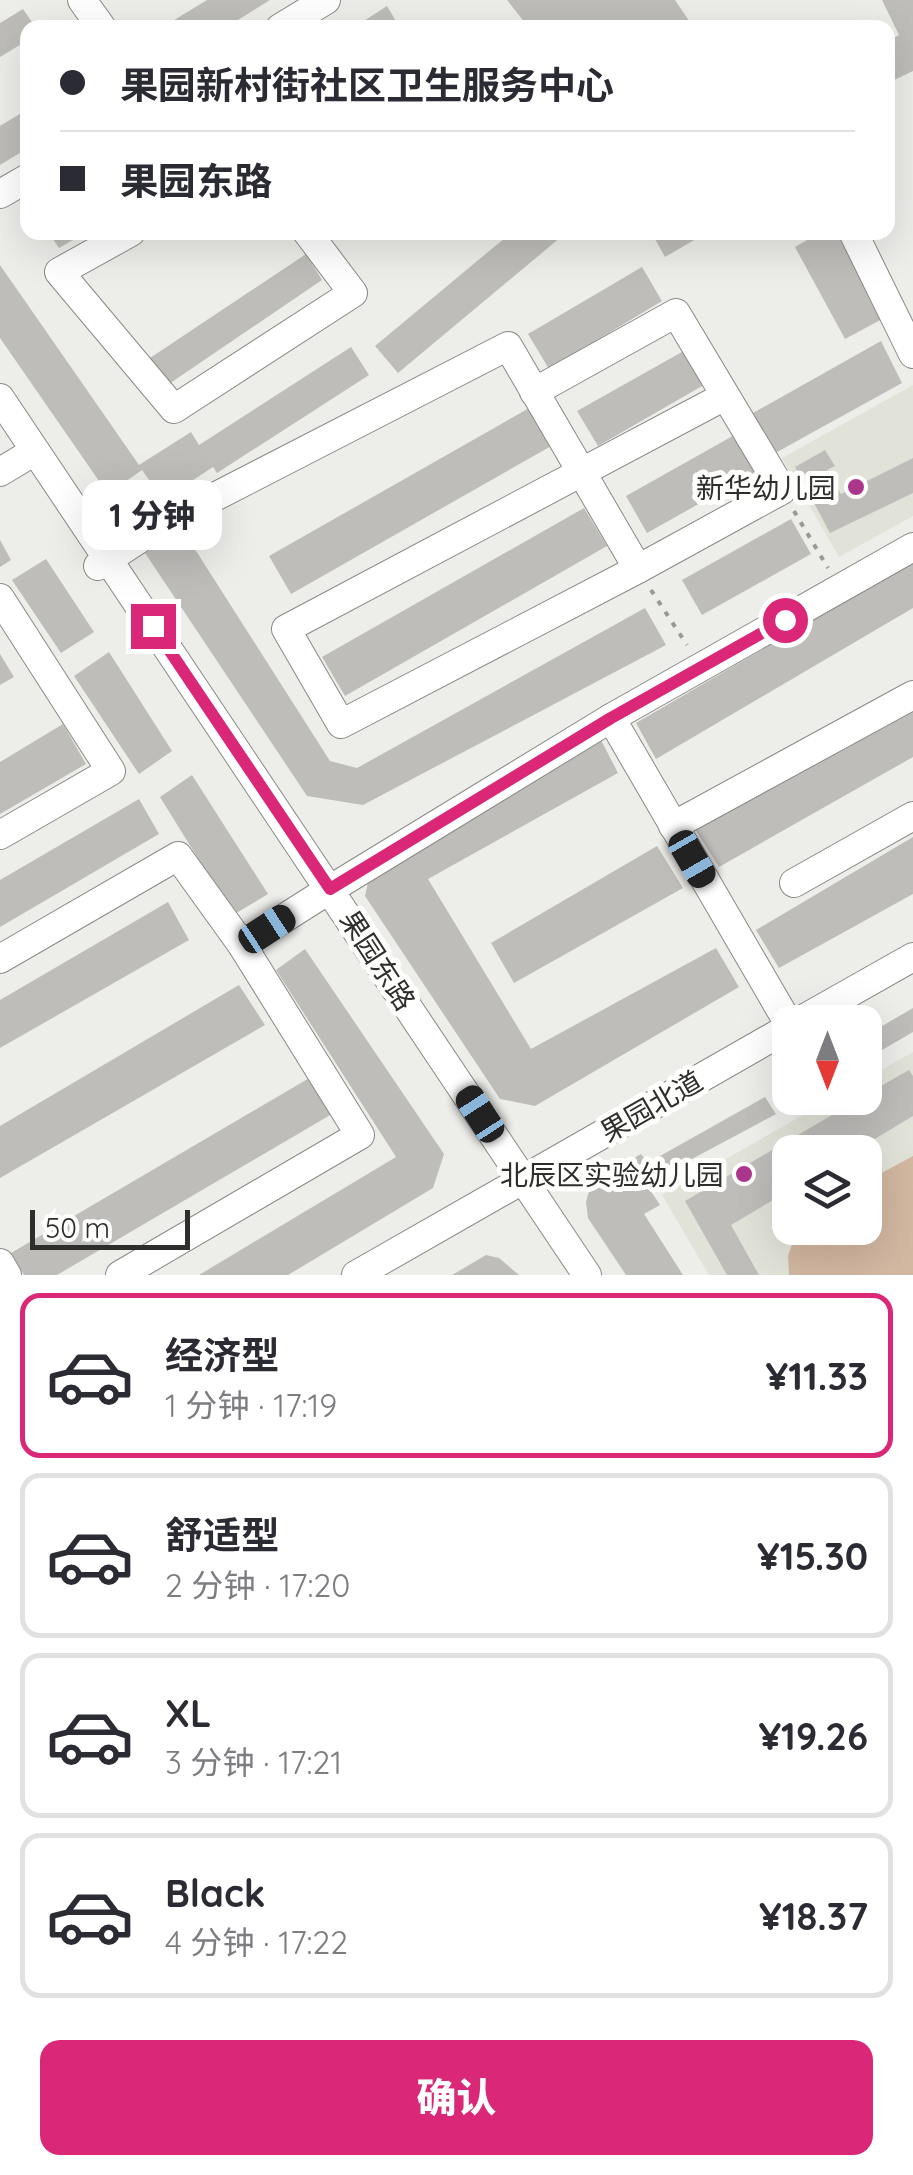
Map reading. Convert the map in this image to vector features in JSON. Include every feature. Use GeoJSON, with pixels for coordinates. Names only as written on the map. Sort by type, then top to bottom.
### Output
{"type":"FeatureCollection","features":[{"type":"Feature","properties":{"kind":"street"},"geometry":{"type":"LineString","coordinates":[[293,20],[326,0]]}},
{"type":"Feature","properties":{"kind":"street"},"geometry":{"type":"LineString","coordinates":[[117,240],[59,272],[174,409],[353,293],[313,240]]}},
{"type":"Feature","properties":{"kind":"street"},"geometry":{"type":"LineString","coordinates":[[857,240],[913,354]]}},
{"type":"Feature","properties":{"kind":"street"},"geometry":{"type":"LineString","coordinates":[[534,392],[676,314],[782,490],[340,724],[286,629],[725,396]]}},
{"type":"Feature","properties":{"kind":"street"},"geometry":{"type":"LineString","coordinates":[[103,563],[162,524],[508,346],[638,569]]}},
{"type":"Feature","properties":{"kind":"street","name":"果园东路"},"geometry":{"type":"LineString","coordinates":[[0,398],[20,460]]}},
{"type":"Feature","properties":{"kind":"street","name":"果园东路"},"geometry":{"type":"LineString","coordinates":[[0,422],[20,460],[103,563],[323,893],[519,1190],[568,1275]]}},
{"type":"Feature","properties":{"kind":"street"},"geometry":{"type":"LineString","coordinates":[[242,945],[611,718],[913,548]]}},
{"type":"Feature","properties":{"kind":"street"},"geometry":{"type":"LineString","coordinates":[[0,598],[111,771],[0,835]]}},
{"type":"Feature","properties":{"kind":"street"},"geometry":{"type":"LineString","coordinates":[[673,826],[913,694]]}},
{"type":"Feature","properties":{"kind":"street"},"geometry":{"type":"LineString","coordinates":[[611,718],[778,1005]]}},
{"type":"Feature","properties":{"kind":"street"},"geometry":{"type":"LineString","coordinates":[[794,882],[913,816]]}},
{"type":"Feature","properties":{"kind":"street"},"geometry":{"type":"LineString","coordinates":[[0,959],[178,856],[242,945],[360,1135],[120,1275]]}},
{"type":"Feature","properties":{"kind":"street"},"geometry":{"type":"LineString","coordinates":[[828,1005],[913,957]]}},
{"type":"Feature","properties":{"kind":"street"},"geometry":{"type":"LineString","coordinates":[[861,1005],[913,976]]}},
{"type":"Feature","properties":{"kind":"street","name":"果园北道"},"geometry":{"type":"LineString","coordinates":[[390,1275],[519,1190],[772,1037]]}},
{"type":"Feature","properties":{"kind":"street","name":"果园北道"},"geometry":{"type":"LineString","coordinates":[[356,1275],[772,1055]]}},
{"type":"Feature","properties":{"kind":"street","name":"果园东路"},"geometry":{"type":"LineString","coordinates":[[519,1190],[587,1275]]}},
{"type":"Feature","properties":{"kind":"street"},"geometry":{"type":"LineString","coordinates":[[0,1263],[7,1275]]}},
{"type":"Feature","properties":{"kind":"path"},"geometry":{"type":"LineString","coordinates":[[782,490],[840,589]]}},
{"type":"Feature","properties":{"kind":"path"},"geometry":{"type":"LineString","coordinates":[[638,569],[701,667]]}},
{"type":"Feature","properties":{"kind":"shaded area","name":"新华幼儿园"},"geometry":{"type":"Polygon","coordinates":[[[913,385],[913,516],[839,557],[782,458],[913,385]]]}},
{"type":"Feature","properties":{"kind":"shaded area","name":"北辰区实验幼儿园"},"geometry":{"type":"Polygon","coordinates":[[[913,1052],[913,1275],[709,1275],[662,1195],[803,1115],[882,1115],[882,1069],[913,1052]]]}},
{"type":"Feature","properties":{"kind":"shaded area"},"geometry":{"type":"Polygon","coordinates":[[[913,1156],[913,1275],[789,1275],[792,1245],[882,1245],[882,1173],[913,1156]]]}},
{"type":"Feature","properties":{"kind":"building"},"geometry":{"type":"Polygon","coordinates":[[[207,0],[270,0],[238,20],[174,20],[207,0]]]}},
{"type":"Feature","properties":{"kind":"building"},"geometry":{"type":"Polygon","coordinates":[[[507,0],[675,0],[689,20],[523,20],[507,0]]]}},
{"type":"Feature","properties":{"kind":"building"},"geometry":{"type":"Polygon","coordinates":[[[882,0],[913,0],[913,71],[895,80],[895,37],[899,35],[882,0]]]}},
{"type":"Feature","properties":{"kind":"building"},"geometry":{"type":"Polygon","coordinates":[[[387,6],[395,20],[365,20],[387,6]]]}},
{"type":"Feature","properties":{"kind":"building"},"geometry":{"type":"Polygon","coordinates":[[[23,9],[31,20],[20,20],[20,45],[0,57],[0,23],[23,9]]]}},
{"type":"Feature","properties":{"kind":"building"},"geometry":{"type":"Polygon","coordinates":[[[20,114],[20,153],[0,165],[0,126],[20,114]]]}},
{"type":"Feature","properties":{"kind":"building"},"geometry":{"type":"Polygon","coordinates":[[[54,240],[73,240],[59,248],[54,240]]]}},
{"type":"Feature","properties":{"kind":"building"},"geometry":{"type":"Polygon","coordinates":[[[502,240],[557,240],[398,373],[375,346],[502,240]]]}},
{"type":"Feature","properties":{"kind":"building"},"geometry":{"type":"Polygon","coordinates":[[[655,240],[694,240],[665,257],[655,240]]]}},
{"type":"Feature","properties":{"kind":"building"},"geometry":{"type":"Polygon","coordinates":[[[807,240],[844,240],[886,317],[845,339],[795,247],[807,240]]]}},
{"type":"Feature","properties":{"kind":"building"},"geometry":{"type":"Polygon","coordinates":[[[306,254],[322,280],[169,384],[150,358],[306,254]]]}},
{"type":"Feature","properties":{"kind":"building"},"geometry":{"type":"Polygon","coordinates":[[[0,265],[139,465],[191,432],[199,445],[351,347],[369,375],[217,473],[213,467],[163,500],[142,470],[108,494],[0,338],[0,265]]]}},
{"type":"Feature","properties":{"kind":"building"},"geometry":{"type":"Polygon","coordinates":[[[642,267],[662,301],[549,369],[528,334],[642,267]]]}},
{"type":"Feature","properties":{"kind":"building"},"geometry":{"type":"Polygon","coordinates":[[[881,341],[902,383],[768,457],[744,418],[881,341]]]}},
{"type":"Feature","properties":{"kind":"building"},"geometry":{"type":"Polygon","coordinates":[[[689,348],[709,382],[598,446],[577,411],[689,348]]]}},
{"type":"Feature","properties":{"kind":"building"},"geometry":{"type":"Polygon","coordinates":[[[531,407],[553,445],[291,594],[269,556],[531,407]]]}},
{"type":"Feature","properties":{"kind":"building"},"geometry":{"type":"Polygon","coordinates":[[[738,433],[759,470],[647,533],[626,496],[738,433]]]}},
{"type":"Feature","properties":{"kind":"building"},"geometry":{"type":"Polygon","coordinates":[[[825,450],[835,466],[827,470],[841,494],[913,458],[913,493],[830,533],[795,467],[825,450]]]}},
{"type":"Feature","properties":{"kind":"building"},"geometry":{"type":"Polygon","coordinates":[[[584,508],[607,546],[345,696],[322,657],[584,508]]]}},
{"type":"Feature","properties":{"kind":"building"},"geometry":{"type":"Polygon","coordinates":[[[791,519],[811,554],[702,615],[682,580],[791,519]]]}},
{"type":"Feature","properties":{"kind":"building"},"geometry":{"type":"Polygon","coordinates":[[[184,532],[330,761],[357,768],[645,608],[666,645],[363,805],[307,796],[145,553],[184,532]]]}},
{"type":"Feature","properties":{"kind":"building"},"geometry":{"type":"Polygon","coordinates":[[[0,540],[11,560],[0,567],[0,540]]]}},
{"type":"Feature","properties":{"kind":"building"},"geometry":{"type":"Polygon","coordinates":[[[46,559],[94,632],[61,653],[12,580],[46,559]]]}},
{"type":"Feature","properties":{"kind":"building"},"geometry":{"type":"Polygon","coordinates":[[[913,562],[913,608],[656,759],[636,723],[913,562]]]}},
{"type":"Feature","properties":{"kind":"building"},"geometry":{"type":"Polygon","coordinates":[[[109,652],[172,751],[139,774],[74,676],[109,652]]]}},
{"type":"Feature","properties":{"kind":"building"},"geometry":{"type":"Polygon","coordinates":[[[0,654],[14,677],[0,685],[0,654]]]}},
{"type":"Feature","properties":{"kind":"building"},"geometry":{"type":"Polygon","coordinates":[[[913,704],[913,757],[719,867],[693,826],[913,704]]]}},
{"type":"Feature","properties":{"kind":"building"},"geometry":{"type":"Polygon","coordinates":[[[63,724],[86,764],[0,814],[0,762],[63,724]]]}},
{"type":"Feature","properties":{"kind":"building"},"geometry":{"type":"Polygon","coordinates":[[[600,738],[618,773],[428,879],[531,1049],[716,948],[739,987],[535,1106],[500,1099],[365,896],[371,870],[600,738]]]}},
{"type":"Feature","properties":{"kind":"building"},"geometry":{"type":"Polygon","coordinates":[[[192,775],[268,894],[233,915],[160,797],[192,775]]]}},
{"type":"Feature","properties":{"kind":"building"},"geometry":{"type":"Polygon","coordinates":[[[139,799],[159,834],[0,927],[0,880],[139,799]]]}},
{"type":"Feature","properties":{"kind":"building"},"geometry":{"type":"Polygon","coordinates":[[[913,837],[913,894],[779,968],[756,930],[913,837]]]}},
{"type":"Feature","properties":{"kind":"building"},"geometry":{"type":"Polygon","coordinates":[[[657,846],[683,888],[514,983],[491,943],[657,846]]]}},
{"type":"Feature","properties":{"kind":"building"},"geometry":{"type":"Polygon","coordinates":[[[168,902],[189,940],[0,1048],[0,1000],[168,902]]]}},
{"type":"Feature","properties":{"kind":"building"},"geometry":{"type":"Polygon","coordinates":[[[305,949],[444,1154],[433,1188],[288,1275],[199,1275],[396,1157],[276,970],[305,949]]]}},
{"type":"Feature","properties":{"kind":"building"},"geometry":{"type":"Polygon","coordinates":[[[239,985],[265,1025],[0,1178],[0,1126],[239,985]]]}},
{"type":"Feature","properties":{"kind":"building"},"geometry":{"type":"Polygon","coordinates":[[[913,1008],[913,1032],[882,1050],[882,1026],[913,1008]]]}},
{"type":"Feature","properties":{"kind":"building"},"geometry":{"type":"Polygon","coordinates":[[[909,1070],[913,1076],[913,1116],[881,1135],[798,1135],[832,1115],[882,1115],[882,1085],[909,1070]]]}},
{"type":"Feature","properties":{"kind":"building"},"geometry":{"type":"Polygon","coordinates":[[[311,1077],[332,1114],[57,1275],[24,1275],[11,1253],[311,1077]]]}},
{"type":"Feature","properties":{"kind":"building"},"geometry":{"type":"Polygon","coordinates":[[[765,1097],[772,1108],[774,1115],[662,1175],[653,1160],[765,1097]]]}},
{"type":"Feature","properties":{"kind":"building"},"geometry":{"type":"Polygon","coordinates":[[[772,1150],[772,1201],[731,1225],[759,1275],[727,1275],[685,1201],[772,1150]]]}},
{"type":"Feature","properties":{"kind":"building"},"geometry":{"type":"Polygon","coordinates":[[[641,1154],[659,1178],[646,1184],[660,1205],[644,1214],[683,1275],[626,1275],[588,1218],[586,1202],[591,1183],[641,1154]]]}},
{"type":"Feature","properties":{"kind":"building"},"geometry":{"type":"Polygon","coordinates":[[[486,1255],[499,1258],[519,1275],[452,1275],[486,1255]]]}},
{"type":"Feature","properties":{"kind":"place","name":"新华幼儿园"},"geometry":{"type":"Point","coordinates":[856,487]}},
{"type":"Feature","properties":{"kind":"place","name":"北辰区实验幼儿园"},"geometry":{"type":"Point","coordinates":[744,1174]}},
{"type":"Feature","properties":{"kind":"route"},"geometry":{"type":"LineString","coordinates":[[153,626],[330,889],[611,718],[785,620]]}}]}
